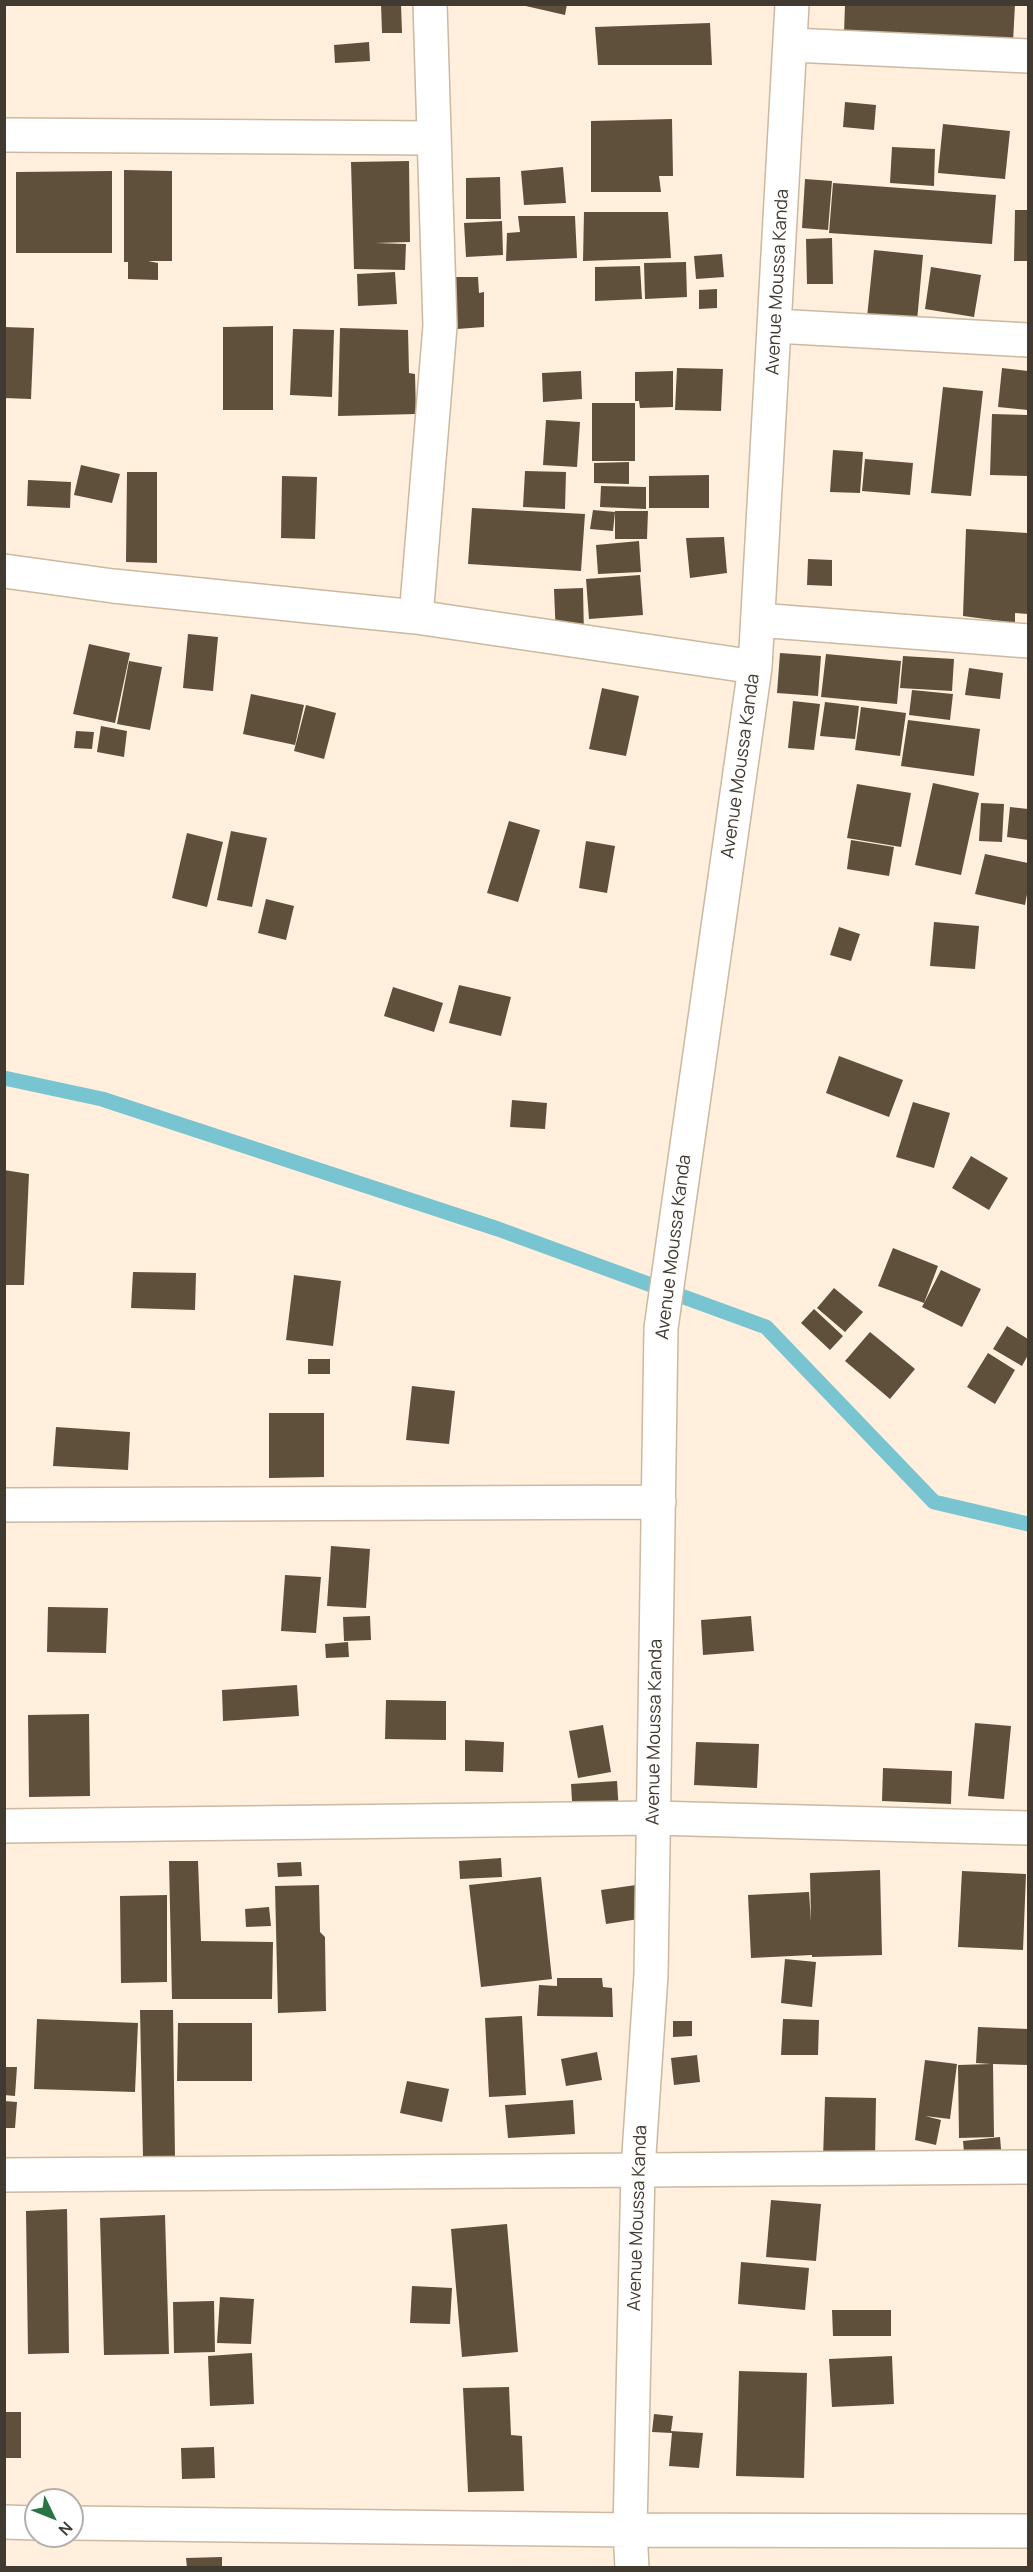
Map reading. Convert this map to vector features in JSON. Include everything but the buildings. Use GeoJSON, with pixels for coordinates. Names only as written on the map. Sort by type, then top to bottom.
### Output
{"type":"FeatureCollection","features":[{"type":"Feature","properties":{"kind":"street"},"geometry":{"type":"LineString","coordinates":[[416,616],[440,327],[430,4]]}},
{"type":"Feature","properties":{"kind":"street","name":"Avenue Moussa Kanda"},"geometry":{"type":"LineString","coordinates":[[632,2568],[630,2530],[638,2169],[651,1976],[661,1328],[755,667],[792,45],[792,4]]}},
{"type":"Feature","properties":{"kind":"street"},"geometry":{"type":"LineString","coordinates":[[792,45],[1029,56]]}},
{"type":"Feature","properties":{"kind":"street"},"geometry":{"type":"LineString","coordinates":[[4,135],[433,138]]}},
{"type":"Feature","properties":{"kind":"street"},"geometry":{"type":"LineString","coordinates":[[775,326],[1029,340]]}},
{"type":"Feature","properties":{"kind":"street"},"geometry":{"type":"LineString","coordinates":[[4,571],[113,586],[416,616],[755,667]]}},
{"type":"Feature","properties":{"kind":"street"},"geometry":{"type":"LineString","coordinates":[[758,620],[1029,641]]}},
{"type":"Feature","properties":{"kind":"street"},"geometry":{"type":"LineString","coordinates":[[4,1505],[658,1502]]}},
{"type":"Feature","properties":{"kind":"street"},"geometry":{"type":"LineString","coordinates":[[4,1826],[653,1818],[1029,1828]]}},
{"type":"Feature","properties":{"kind":"street"},"geometry":{"type":"LineString","coordinates":[[4,2175],[1029,2168]]}},
{"type":"Feature","properties":{"kind":"street"},"geometry":{"type":"LineString","coordinates":[[4,2522],[24,2523]]}},
{"type":"Feature","properties":{"kind":"street"},"geometry":{"type":"LineString","coordinates":[[84,2523],[630,2530],[1029,2531]]}},
{"type":"Feature","properties":{"kind":"waterway"},"geometry":{"type":"LineString","coordinates":[[4,1078],[102,1099],[498,1229],[766,1327],[934,1502],[1028,1524]]}}]}
